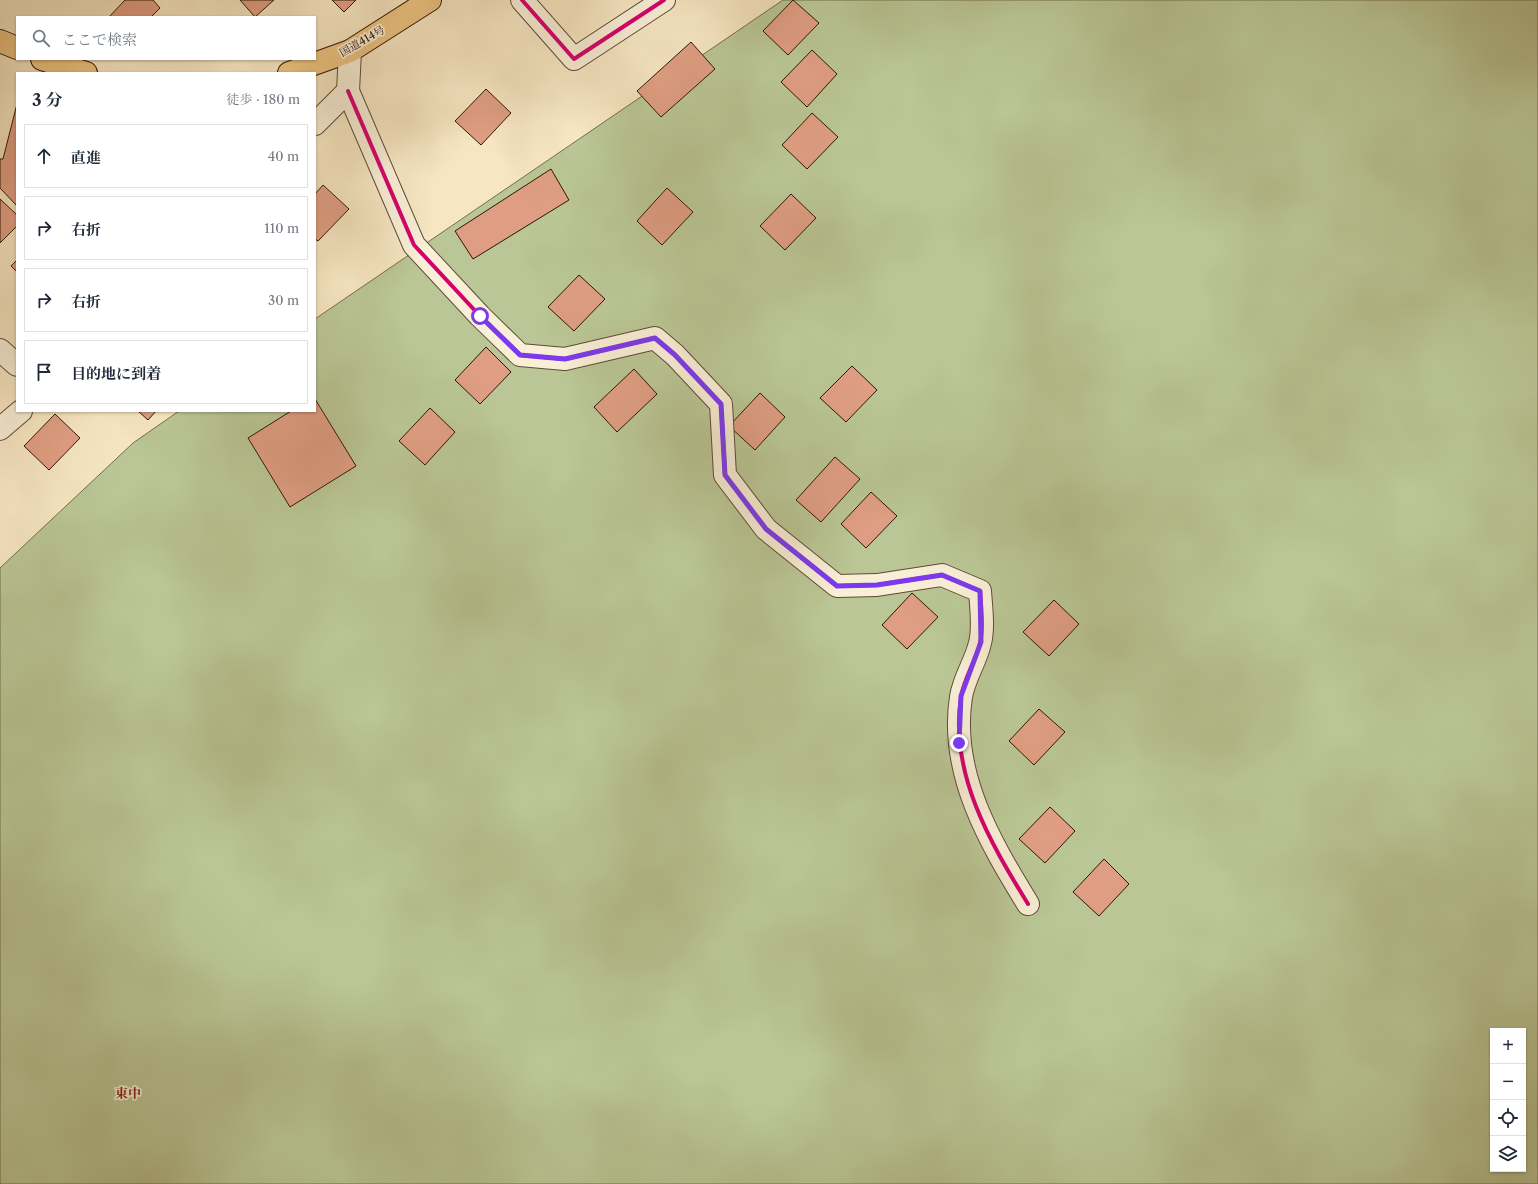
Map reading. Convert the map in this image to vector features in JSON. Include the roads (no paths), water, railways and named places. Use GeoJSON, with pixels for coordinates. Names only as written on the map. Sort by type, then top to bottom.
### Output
{"type":"FeatureCollection","features":[{"type":"Feature","properties":{"kind":"highway","name":"国道414号"},"geometry":{"type":"LineString","coordinates":[[292,72],[350,50],[430,0]]}},
{"type":"Feature","properties":{"kind":"highway"},"geometry":{"type":"LineString","coordinates":[[0,41],[16,48]]}},
{"type":"Feature","properties":{"kind":"highway"},"geometry":{"type":"LineString","coordinates":[[45,60],[83,72]]}},
{"type":"Feature","properties":{"kind":"street"},"geometry":{"type":"LineString","coordinates":[[522,0],[574,59],[664,0]]}},
{"type":"Feature","properties":{"kind":"street"},"geometry":{"type":"LineString","coordinates":[[350,50],[348,91],[414,245],[480,316],[520,355],[565,359],[655,338],[675,355],[721,404],[725,475],[766,529],[837,586],[877,585],[942,575],[980,591],[981,642],[961,696],[959,743],[974,805],[995,850],[1028,904]]}},
{"type":"Feature","properties":{"kind":"street"},"geometry":{"type":"LineString","coordinates":[[316,123],[348,91]]}},
{"type":"Feature","properties":{"kind":"street"},"geometry":{"type":"LineString","coordinates":[[0,350],[16,364]]}},
{"type":"Feature","properties":{"kind":"street"},"geometry":{"type":"LineString","coordinates":[[0,429],[20,412]]}},
{"type":"Feature","properties":{"kind":"district","name":"東中"},"geometry":{"type":"Point","coordinates":[128,1093]}}]}
